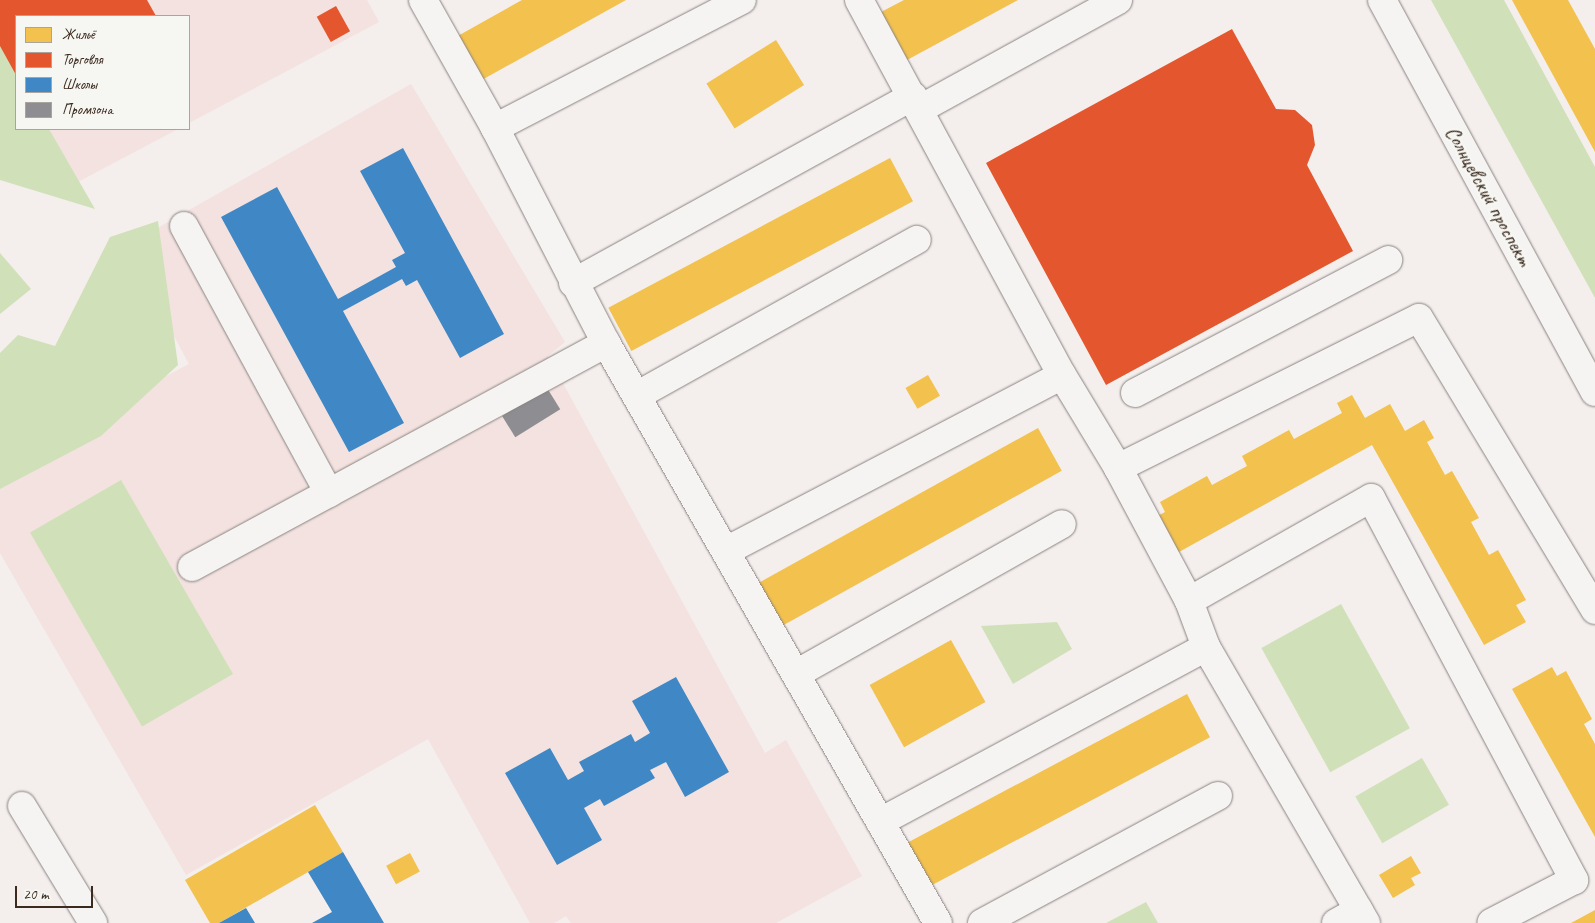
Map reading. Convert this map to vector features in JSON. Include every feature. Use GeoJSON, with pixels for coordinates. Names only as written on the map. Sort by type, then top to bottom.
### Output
{"type":"FeatureCollection","features":[{"type":"Feature","properties":{"kind":"street"},"geometry":{"type":"LineString","coordinates":[[495,128],[742,0]]}},
{"type":"Feature","properties":{"kind":"street"},"geometry":{"type":"LineString","coordinates":[[859,0],[916,102],[1062,375],[1118,468],[1189,601],[1206,646],[1363,917],[1336,923]]}},
{"type":"Feature","properties":{"kind":"street"},"geometry":{"type":"LineString","coordinates":[[573,283],[916,102],[1118,0]]}},
{"type":"Feature","properties":{"kind":"street","name":"Солнцевский проспект"},"geometry":{"type":"LineString","coordinates":[[1382,0],[1595,392]]}},
{"type":"Feature","properties":{"kind":"street"},"geometry":{"type":"LineString","coordinates":[[434,4],[573,283],[938,923]]}},
{"type":"Feature","properties":{"kind":"street"},"geometry":{"type":"LineString","coordinates":[[184,226],[329,493]]}},
{"type":"Feature","properties":{"kind":"street"},"geometry":{"type":"LineString","coordinates":[[638,395],[917,240]]}},
{"type":"Feature","properties":{"kind":"street"},"geometry":{"type":"LineString","coordinates":[[1135,393],[1388,260]]}},
{"type":"Feature","properties":{"kind":"street"},"geometry":{"type":"LineString","coordinates":[[1118,468],[1419,318],[1595,610]]}},
{"type":"Feature","properties":{"kind":"street"},"geometry":{"type":"LineString","coordinates":[[192,567],[606,343]]}},
{"type":"Feature","properties":{"kind":"street"},"geometry":{"type":"LineString","coordinates":[[726,551],[1062,375]]}},
{"type":"Feature","properties":{"kind":"street"},"geometry":{"type":"LineString","coordinates":[[1189,601],[1371,498],[1574,880],[1491,923]]}},
{"type":"Feature","properties":{"kind":"street"},"geometry":{"type":"LineString","coordinates":[[796,674],[1062,524]]}},
{"type":"Feature","properties":{"kind":"street"},"geometry":{"type":"LineString","coordinates":[[880,822],[1206,646]]}},
{"type":"Feature","properties":{"kind":"street"},"geometry":{"type":"LineString","coordinates":[[982,923],[1218,796]]}},
{"type":"Feature","properties":{"kind":"street"},"geometry":{"type":"LineString","coordinates":[[22,806],[93,923]]}},
{"type":"Feature","properties":{"kind":"shaded area"},"geometry":{"type":"Polygon","coordinates":[[[0,0],[367,0],[379,22],[190,122],[190,15],[15,15],[15,72],[0,0]]]}},
{"type":"Feature","properties":{"kind":"shaded area"},"geometry":{"type":"Polygon","coordinates":[[[411,84],[565,342],[548,356],[765,753],[786,740],[862,876],[776,923],[571,923],[566,916],[554,923],[530,923],[428,739],[186,875],[0,553],[0,464],[189,364],[126,246],[411,84]]]}},
{"type":"Feature","properties":{"kind":"shaded area"},"geometry":{"type":"Polygon","coordinates":[[[45,130],[176,130],[74,184],[45,130]]]}},
{"type":"Feature","properties":{"kind":"green space"},"geometry":{"type":"Polygon","coordinates":[[[1431,0],[1504,0],[1595,167],[1595,298],[1431,0]]]}},
{"type":"Feature","properties":{"kind":"green space"},"geometry":{"type":"Polygon","coordinates":[[[0,43],[15,69],[15,130],[50,130],[95,209],[0,180],[0,43]]]}},
{"type":"Feature","properties":{"kind":"green space"},"geometry":{"type":"Polygon","coordinates":[[[158,221],[178,365],[101,436],[0,489],[0,353],[18,335],[55,346],[110,237],[158,221]]]}},
{"type":"Feature","properties":{"kind":"green space"},"geometry":{"type":"Polygon","coordinates":[[[0,253],[31,289],[0,314],[0,253]]]}},
{"type":"Feature","properties":{"kind":"green space"},"geometry":{"type":"Polygon","coordinates":[[[121,480],[233,674],[142,726],[30,532],[121,480]]]}},
{"type":"Feature","properties":{"kind":"green space"},"geometry":{"type":"Polygon","coordinates":[[[1341,604],[1410,728],[1330,772],[1261,648],[1341,604]]]}},
{"type":"Feature","properties":{"kind":"green space"},"geometry":{"type":"Polygon","coordinates":[[[1057,622],[1072,649],[1013,684],[981,626],[1057,622]]]}},
{"type":"Feature","properties":{"kind":"green space"},"geometry":{"type":"Polygon","coordinates":[[[1422,758],[1449,805],[1382,843],[1355,797],[1422,758]]]}},
{"type":"Feature","properties":{"kind":"green space"},"geometry":{"type":"Polygon","coordinates":[[[1146,902],[1158,923],[1106,923],[1146,902]]]}},
{"type":"Feature","properties":{"kind":"building: Жильё"},"geometry":{"type":"Polygon","coordinates":[[[522,0],[626,0],[480,81],[456,37],[522,0]]]}},
{"type":"Feature","properties":{"kind":"building: Жильё"},"geometry":{"type":"Polygon","coordinates":[[[904,0],[1018,0],[907,60],[881,12],[904,0]]]}},
{"type":"Feature","properties":{"kind":"building: Жильё"},"geometry":{"type":"Polygon","coordinates":[[[1512,0],[1568,0],[1595,49],[1595,152],[1512,0]]]}},
{"type":"Feature","properties":{"kind":"building: Жильё"},"geometry":{"type":"Polygon","coordinates":[[[776,40],[804,85],[735,128],[706,83],[776,40]]]}},
{"type":"Feature","properties":{"kind":"building: Жильё"},"geometry":{"type":"Polygon","coordinates":[[[890,158],[913,201],[631,351],[608,308],[890,158]]]}},
{"type":"Feature","properties":{"kind":"building: Жильё"},"geometry":{"type":"Polygon","coordinates":[[[928,375],[940,396],[917,409],[905,388],[928,375]]]}},
{"type":"Feature","properties":{"kind":"building: Жильё"},"geometry":{"type":"Polygon","coordinates":[[[1352,395],[1365,418],[1390,404],[1405,431],[1424,420],[1434,438],[1427,442],[1445,475],[1452,471],[1479,518],[1471,522],[1489,555],[1498,550],[1526,600],[1516,605],[1526,622],[1484,645],[1372,445],[1170,557],[1150,520],[1165,512],[1160,502],[1207,476],[1212,485],[1247,466],[1242,456],[1289,430],[1294,439],[1342,413],[1337,403],[1352,395]]]}},
{"type":"Feature","properties":{"kind":"building: Жильё"},"geometry":{"type":"Polygon","coordinates":[[[1038,428],[1062,471],[781,626],[757,584],[1038,428]]]}},
{"type":"Feature","properties":{"kind":"building: Жильё"},"geometry":{"type":"Polygon","coordinates":[[[951,640],[985,702],[904,747],[870,685],[951,640]]]}},
{"type":"Feature","properties":{"kind":"building: Жильё"},"geometry":{"type":"Polygon","coordinates":[[[1552,667],[1557,676],[1566,671],[1592,719],[1584,724],[1595,744],[1595,837],[1512,689],[1552,667]]]}},
{"type":"Feature","properties":{"kind":"building: Жильё"},"geometry":{"type":"Polygon","coordinates":[[[1187,694],[1210,737],[927,888],[904,845],[1187,694]]]}},
{"type":"Feature","properties":{"kind":"building: Жильё"},"geometry":{"type":"Polygon","coordinates":[[[315,805],[343,852],[219,923],[210,923],[185,880],[315,805]]]}},
{"type":"Feature","properties":{"kind":"building: Жильё"},"geometry":{"type":"Polygon","coordinates":[[[410,853],[420,872],[396,884],[386,866],[410,853]]]}},
{"type":"Feature","properties":{"kind":"building: Жильё"},"geometry":{"type":"Polygon","coordinates":[[[1411,856],[1421,873],[1411,878],[1415,885],[1393,898],[1379,875],[1411,856]]]}},
{"type":"Feature","properties":{"kind":"building: Жильё"},"geometry":{"type":"Polygon","coordinates":[[[1595,910],[1595,923],[1571,923],[1595,910]]]}},
{"type":"Feature","properties":{"kind":"building: Торговля"},"geometry":{"type":"Polygon","coordinates":[[[0,0],[147,0],[155,15],[15,15],[15,73],[0,46],[0,0]]]}},
{"type":"Feature","properties":{"kind":"building: Торговля"},"geometry":{"type":"Polygon","coordinates":[[[336,6],[350,31],[331,42],[317,17],[336,6]]]}},
{"type":"Feature","properties":{"kind":"building: Торговля"},"geometry":{"type":"Polygon","coordinates":[[[1232,29],[1276,109],[1295,110],[1312,125],[1315,145],[1307,165],[1353,251],[1106,385],[986,163],[1232,29]]]}},
{"type":"Feature","properties":{"kind":"building: Школы"},"geometry":{"type":"Polygon","coordinates":[[[403,148],[504,334],[460,358],[417,280],[406,286],[402,279],[343,311],[404,423],[349,452],[221,217],[277,187],[338,299],[396,267],[392,260],[405,253],[360,171],[403,148]]]}},
{"type":"Feature","properties":{"kind":"building: Школы"},"geometry":{"type":"Polygon","coordinates":[[[676,677],[729,772],[685,797],[666,762],[650,770],[655,778],[604,806],[600,799],[584,808],[602,840],[557,865],[505,773],[550,748],[568,780],[584,771],[579,762],[631,734],[635,742],[650,733],[632,701],[676,677]]]}},
{"type":"Feature","properties":{"kind":"building: Школы"},"geometry":{"type":"Polygon","coordinates":[[[343,852],[384,923],[312,923],[332,912],[308,872],[343,852]]]}},
{"type":"Feature","properties":{"kind":"building: Школы"},"geometry":{"type":"Polygon","coordinates":[[[246,908],[255,923],[219,923],[246,908]]]}},
{"type":"Feature","properties":{"kind":"building: Промзона"},"geometry":{"type":"Polygon","coordinates":[[[547,388],[560,409],[515,437],[502,416],[547,388]]]}}]}
